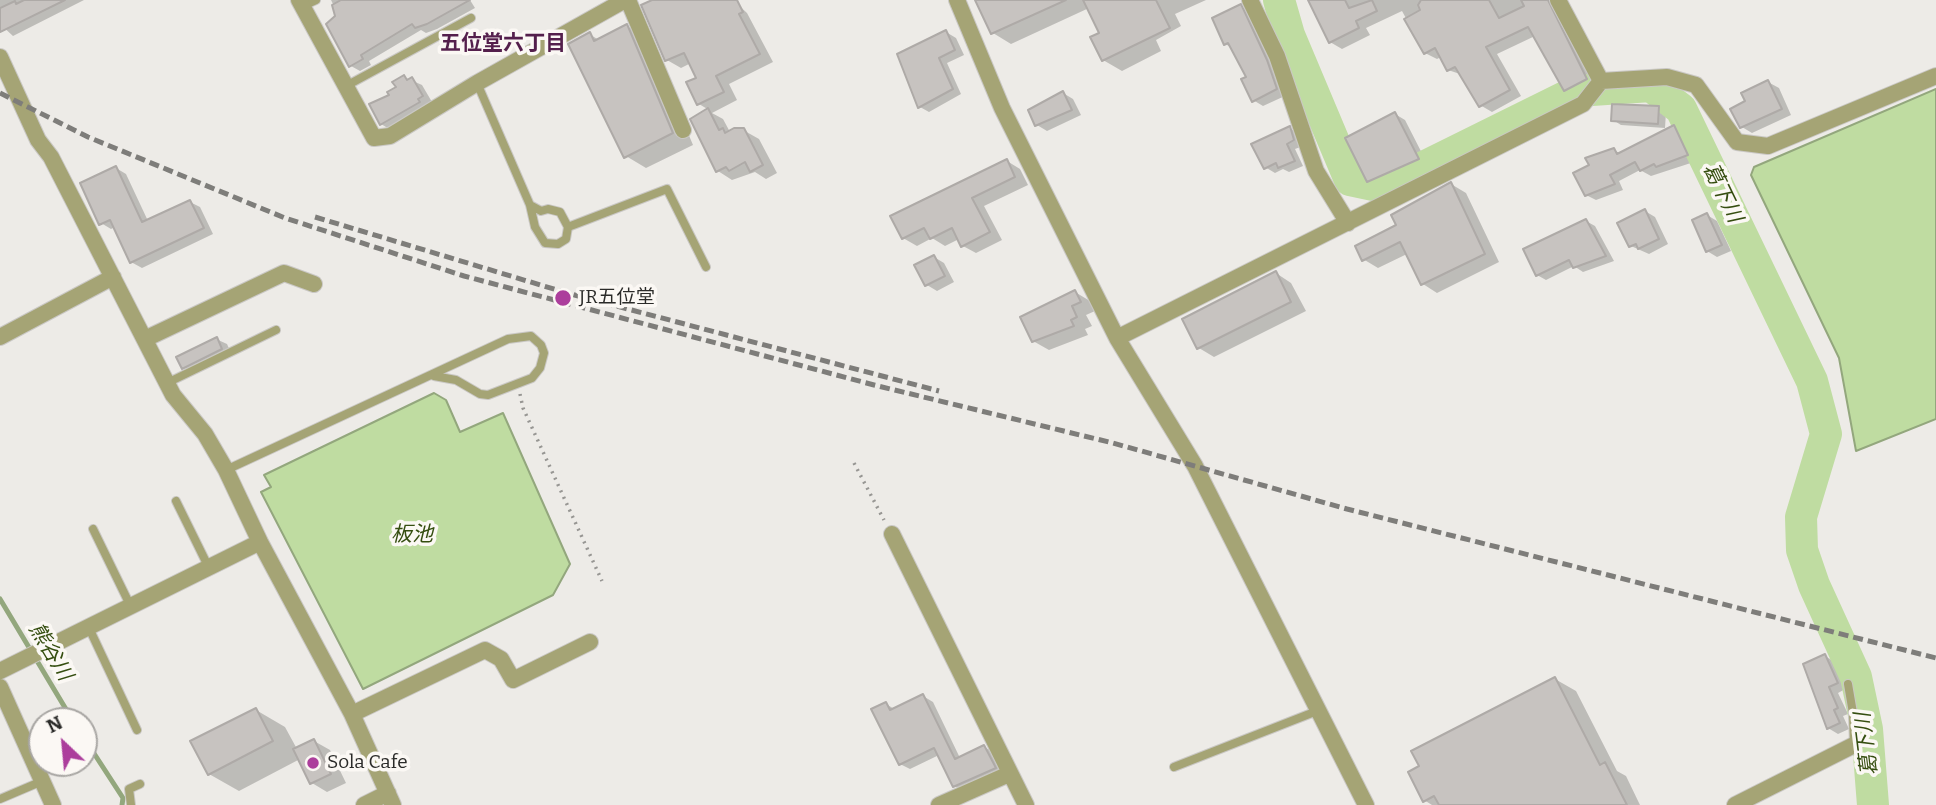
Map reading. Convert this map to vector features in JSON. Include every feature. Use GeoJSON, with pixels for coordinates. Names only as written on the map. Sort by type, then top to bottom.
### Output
{"type":"FeatureCollection","features":[{"type":"Feature","properties":{"kind":"street"},"geometry":{"type":"LineString","coordinates":[[306,2],[374,138],[390,136],[477,83],[627,0],[682,130]]}},
{"type":"Feature","properties":{"kind":"street"},"geometry":{"type":"LineString","coordinates":[[957,0],[1002,108],[1118,338],[1195,466],[1366,805]]}},
{"type":"Feature","properties":{"kind":"street"},"geometry":{"type":"LineString","coordinates":[[1250,0],[1277,55],[1316,171],[1348,223]]}},
{"type":"Feature","properties":{"kind":"street"},"geometry":{"type":"LineString","coordinates":[[1558,0],[1601,81]]}},
{"type":"Feature","properties":{"kind":"street"},"geometry":{"type":"LineString","coordinates":[[0,57],[37,141],[51,157],[179,404],[205,434],[226,470],[260,542],[352,714],[391,799],[363,805]]}},
{"type":"Feature","properties":{"kind":"street"},"geometry":{"type":"LineString","coordinates":[[1118,338],[1583,104],[1601,81],[1667,77],[1696,85],[1737,142],[1768,146],[1936,76]]}},
{"type":"Feature","properties":{"kind":"street"},"geometry":{"type":"LineString","coordinates":[[145,340],[284,273],[314,284]]}},
{"type":"Feature","properties":{"kind":"street"},"geometry":{"type":"LineString","coordinates":[[0,337],[113,277]]}},
{"type":"Feature","properties":{"kind":"street"},"geometry":{"type":"LineString","coordinates":[[892,534],[1026,805]]}},
{"type":"Feature","properties":{"kind":"street"},"geometry":{"type":"LineString","coordinates":[[0,671],[260,542]]}},
{"type":"Feature","properties":{"kind":"street"},"geometry":{"type":"LineString","coordinates":[[352,714],[485,650],[501,659],[513,680],[590,642]]}},
{"type":"Feature","properties":{"kind":"street"},"geometry":{"type":"LineString","coordinates":[[0,687],[40,782],[53,805]]}},
{"type":"Feature","properties":{"kind":"street"},"geometry":{"type":"LineString","coordinates":[[1735,805],[1854,745]]}},
{"type":"Feature","properties":{"kind":"street"},"geometry":{"type":"LineString","coordinates":[[939,805],[1009,774]]}},
{"type":"Feature","properties":{"kind":"lane"},"geometry":{"type":"LineString","coordinates":[[346,86],[471,18]]}},
{"type":"Feature","properties":{"kind":"lane"},"geometry":{"type":"LineString","coordinates":[[477,83],[530,205],[535,226],[545,243],[558,244],[566,239],[568,227],[560,212],[548,209],[541,211],[530,205]]}},
{"type":"Feature","properties":{"kind":"lane"},"geometry":{"type":"LineString","coordinates":[[568,227],[667,189],[706,267]]}},
{"type":"Feature","properties":{"kind":"lane"},"geometry":{"type":"LineString","coordinates":[[167,383],[276,330]]}},
{"type":"Feature","properties":{"kind":"lane"},"geometry":{"type":"LineString","coordinates":[[226,470],[521,336],[531,336],[541,345],[544,353],[541,369],[532,378],[488,395],[480,394],[456,380],[434,376]]}},
{"type":"Feature","properties":{"kind":"lane"},"geometry":{"type":"LineString","coordinates":[[176,501],[208,568]]}},
{"type":"Feature","properties":{"kind":"lane"},"geometry":{"type":"LineString","coordinates":[[93,529],[131,607]]}},
{"type":"Feature","properties":{"kind":"lane"},"geometry":{"type":"LineString","coordinates":[[89,628],[137,730]]}},
{"type":"Feature","properties":{"kind":"lane"},"geometry":{"type":"LineString","coordinates":[[1848,684],[1854,745]]}},
{"type":"Feature","properties":{"kind":"lane"},"geometry":{"type":"LineString","coordinates":[[1174,767],[1317,711]]}},
{"type":"Feature","properties":{"kind":"lane"},"geometry":{"type":"LineString","coordinates":[[0,799],[40,782]]}},
{"type":"Feature","properties":{"kind":"lane"},"geometry":{"type":"LineString","coordinates":[[131,805],[129,789],[140,784]]}},
{"type":"Feature","properties":{"kind":"path"},"geometry":{"type":"LineString","coordinates":[[523,408],[602,581]]}},
{"type":"Feature","properties":{"kind":"path"},"geometry":{"type":"LineString","coordinates":[[854,463],[892,534]]}},
{"type":"Feature","properties":{"kind":"water"},"geometry":{"type":"Polygon","coordinates":[[[1936,89],[1936,419],[1856,451],[1839,358],[1751,175],[1754,167],[1936,89]]]}},
{"type":"Feature","properties":{"kind":"water","name":"板池"},"geometry":{"type":"Polygon","coordinates":[[[434,393],[446,400],[460,432],[503,413],[570,564],[553,595],[363,689],[261,492],[271,487],[264,475],[434,393]]]}},
{"type":"Feature","properties":{"kind":"building"},"geometry":{"type":"Polygon","coordinates":[[[24,0],[65,0],[0,32],[0,8],[24,0]]]}},
{"type":"Feature","properties":{"kind":"building"},"geometry":{"type":"Polygon","coordinates":[[[341,0],[470,0],[427,24],[415,28],[412,24],[361,55],[363,59],[349,67],[326,24],[335,16],[332,5],[341,0]]]}},
{"type":"Feature","properties":{"kind":"building"},"geometry":{"type":"Polygon","coordinates":[[[652,0],[737,0],[743,12],[739,14],[760,54],[716,76],[724,92],[697,105],[686,82],[696,78],[684,53],[665,61],[641,5],[652,0]]]}},
{"type":"Feature","properties":{"kind":"building"},"geometry":{"type":"Polygon","coordinates":[[[975,0],[1066,0],[991,34],[975,0]]]}},
{"type":"Feature","properties":{"kind":"building"},"geometry":{"type":"Polygon","coordinates":[[[1083,0],[1156,0],[1170,28],[1102,61],[1090,37],[1099,33],[1083,0]]]}},
{"type":"Feature","properties":{"kind":"building"},"geometry":{"type":"Polygon","coordinates":[[[1308,0],[1345,0],[1349,8],[1372,0],[1377,11],[1356,21],[1359,28],[1329,43],[1308,0]]]}},
{"type":"Feature","properties":{"kind":"building"},"geometry":{"type":"Polygon","coordinates":[[[1421,0],[1489,0],[1499,18],[1524,6],[1521,0],[1548,0],[1587,79],[1564,91],[1528,27],[1486,47],[1510,90],[1479,107],[1455,67],[1447,71],[1435,48],[1424,54],[1404,19],[1420,10],[1418,5],[1421,0]]]}},
{"type":"Feature","properties":{"kind":"building"},"geometry":{"type":"Polygon","coordinates":[[[1241,4],[1267,60],[1277,89],[1252,102],[1241,79],[1246,77],[1228,43],[1224,45],[1212,18],[1241,4]]]}},
{"type":"Feature","properties":{"kind":"building"},"geometry":{"type":"Polygon","coordinates":[[[627,24],[673,133],[624,158],[568,44],[590,32],[594,41],[627,24]]]}},
{"type":"Feature","properties":{"kind":"building"},"geometry":{"type":"Polygon","coordinates":[[[946,30],[955,50],[939,58],[953,89],[918,108],[897,54],[946,30]]]}},
{"type":"Feature","properties":{"kind":"building"},"geometry":{"type":"Polygon","coordinates":[[[404,75],[407,80],[412,77],[423,96],[418,99],[420,102],[380,125],[369,104],[389,95],[387,92],[396,87],[392,82],[404,75]]]}},
{"type":"Feature","properties":{"kind":"building"},"geometry":{"type":"Polygon","coordinates":[[[1768,80],[1782,109],[1740,128],[1730,109],[1745,101],[1741,93],[1768,80]]]}},
{"type":"Feature","properties":{"kind":"building"},"geometry":{"type":"Polygon","coordinates":[[[1063,91],[1072,110],[1035,126],[1028,110],[1063,91]]]}},
{"type":"Feature","properties":{"kind":"building"},"geometry":{"type":"Polygon","coordinates":[[[1612,104],[1659,106],[1658,124],[1611,121],[1612,104]]]}},
{"type":"Feature","properties":{"kind":"building"},"geometry":{"type":"Polygon","coordinates":[[[708,108],[719,130],[723,128],[725,133],[734,128],[744,128],[763,165],[750,172],[745,162],[729,171],[726,167],[716,172],[690,119],[708,108]]]}},
{"type":"Feature","properties":{"kind":"building"},"geometry":{"type":"Polygon","coordinates":[[[1395,112],[1419,159],[1367,182],[1345,138],[1395,112]]]}},
{"type":"Feature","properties":{"kind":"building"},"geometry":{"type":"Polygon","coordinates":[[[1674,125],[1688,155],[1656,167],[1654,164],[1640,171],[1635,162],[1610,175],[1615,184],[1585,196],[1573,173],[1589,165],[1585,158],[1614,148],[1617,154],[1674,125]]]}},
{"type":"Feature","properties":{"kind":"building"},"geometry":{"type":"Polygon","coordinates":[[[1290,126],[1294,140],[1287,144],[1295,161],[1278,168],[1276,163],[1264,169],[1251,144],[1290,126]]]}},
{"type":"Feature","properties":{"kind":"building"},"geometry":{"type":"Polygon","coordinates":[[[1007,159],[1015,177],[972,198],[990,232],[961,247],[952,228],[930,239],[924,228],[902,239],[890,216],[1007,159]]]}},
{"type":"Feature","properties":{"kind":"building"},"geometry":{"type":"Polygon","coordinates":[[[116,166],[142,222],[190,200],[204,228],[130,263],[110,220],[99,225],[80,183],[116,166]]]}},
{"type":"Feature","properties":{"kind":"building"},"geometry":{"type":"Polygon","coordinates":[[[1451,182],[1485,254],[1421,285],[1400,242],[1362,261],[1355,246],[1396,225],[1391,215],[1451,182]]]}},
{"type":"Feature","properties":{"kind":"building"},"geometry":{"type":"Polygon","coordinates":[[[1645,209],[1659,239],[1638,249],[1636,244],[1629,247],[1617,223],[1645,209]]]}},
{"type":"Feature","properties":{"kind":"building"},"geometry":{"type":"Polygon","coordinates":[[[1707,213],[1722,245],[1706,252],[1692,220],[1707,213]]]}},
{"type":"Feature","properties":{"kind":"building"},"geometry":{"type":"Polygon","coordinates":[[[1586,219],[1606,256],[1573,268],[1569,260],[1536,276],[1523,249],[1586,219]]]}},
{"type":"Feature","properties":{"kind":"building"},"geometry":{"type":"Polygon","coordinates":[[[934,255],[945,276],[925,286],[914,265],[934,255]]]}},
{"type":"Feature","properties":{"kind":"building"},"geometry":{"type":"Polygon","coordinates":[[[1276,271],[1291,302],[1197,349],[1182,319],[1276,271]]]}},
{"type":"Feature","properties":{"kind":"building"},"geometry":{"type":"Polygon","coordinates":[[[1075,290],[1081,302],[1072,306],[1077,317],[1071,320],[1074,326],[1032,342],[1020,317],[1075,290]]]}},
{"type":"Feature","properties":{"kind":"building"},"geometry":{"type":"Polygon","coordinates":[[[217,337],[222,349],[182,369],[176,357],[217,337]]]}},
{"type":"Feature","properties":{"kind":"building"},"geometry":{"type":"Polygon","coordinates":[[[1825,654],[1838,683],[1829,687],[1838,708],[1834,710],[1840,723],[1827,729],[1803,664],[1825,654]]]}},
{"type":"Feature","properties":{"kind":"building"},"geometry":{"type":"Polygon","coordinates":[[[1555,677],[1600,765],[1605,762],[1627,805],[1439,805],[1434,796],[1423,802],[1408,772],[1419,766],[1411,751],[1555,677]]]}},
{"type":"Feature","properties":{"kind":"building"},"geometry":{"type":"Polygon","coordinates":[[[923,694],[955,759],[984,745],[996,768],[953,787],[934,748],[899,765],[871,709],[886,702],[890,710],[923,694]]]}},
{"type":"Feature","properties":{"kind":"building"},"geometry":{"type":"Polygon","coordinates":[[[256,708],[273,741],[208,775],[190,741],[256,708]]]}},
{"type":"Feature","properties":{"kind":"building"},"geometry":{"type":"Polygon","coordinates":[[[314,739],[331,774],[310,784],[293,749],[314,739]]]}},
{"type":"Feature","properties":{"kind":"waterway","name":"葛下川"},"geometry":{"type":"LineString","coordinates":[[1279,0],[1289,35],[1350,180],[1383,187],[1577,91],[1651,86],[1681,109],[1812,381],[1826,434],[1801,517],[1802,550],[1814,585],[1856,677],[1867,729],[1873,805]]}},
{"type":"Feature","properties":{"kind":"waterway","name":"熊谷川"},"geometry":{"type":"LineString","coordinates":[[0,599],[65,707]]}},
{"type":"Feature","properties":{"kind":"waterway","name":"熊谷川"},"geometry":{"type":"LineString","coordinates":[[98,760],[123,798],[122,805]]}},
{"type":"Feature","properties":{"kind":"railway"},"geometry":{"type":"LineString","coordinates":[[0,93],[88,137],[285,218],[464,276],[874,385],[1113,443],[1347,509],[1936,658]]}},
{"type":"Feature","properties":{"kind":"railway"},"geometry":{"type":"LineString","coordinates":[[315,217],[567,293],[939,391]]}},
{"type":"Feature","properties":{"kind":"place","name":"JR五位堂"},"geometry":{"type":"Point","coordinates":[563,298]}},
{"type":"Feature","properties":{"kind":"place","name":"Sola Cafe"},"geometry":{"type":"Point","coordinates":[313,763]}},
{"type":"Feature","properties":{"kind":"district","name":"五位堂六丁目"},"geometry":{"type":"Point","coordinates":[503,44]}}]}
